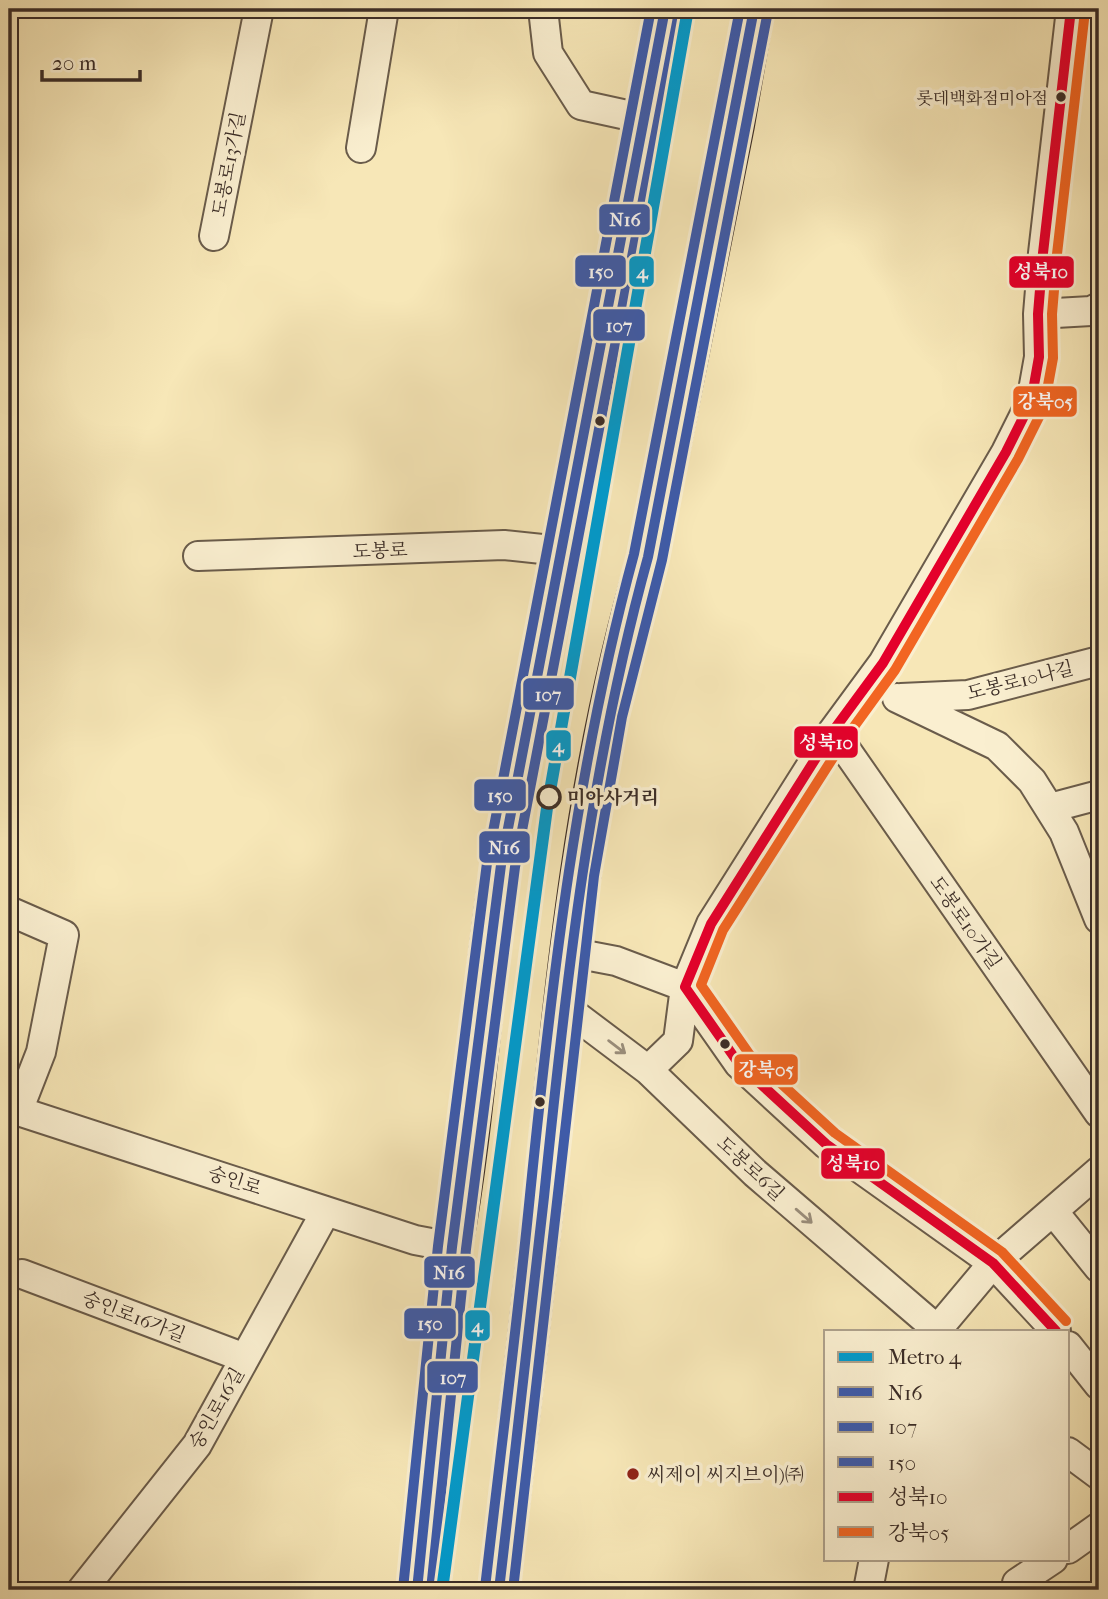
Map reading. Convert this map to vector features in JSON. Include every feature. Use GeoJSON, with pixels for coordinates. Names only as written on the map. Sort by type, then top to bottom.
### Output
{"type":"FeatureCollection","features":[{"type":"Feature","properties":{"kind":"main road"},"geometry":{"type":"LineString","coordinates":[[417,1590],[452,1247],[462,1193],[487,954],[501,865],[665,9]]}},
{"type":"Feature","properties":{"kind":"main road"},"geometry":{"type":"LineString","coordinates":[[499,1590],[537,1265],[569,948],[598,776],[630,615],[648,557],[734,125],[754,9]]}},
{"type":"Feature","properties":{"kind":"street","name":"도봉로13가길"},"geometry":{"type":"LineString","coordinates":[[214,236],[259,9]]}},
{"type":"Feature","properties":{"kind":"street"},"geometry":{"type":"LineString","coordinates":[[360,148],[384,9]]}},
{"type":"Feature","properties":{"kind":"street"},"geometry":{"type":"LineString","coordinates":[[542,9],[548,53],[581,105],[645,119]]}},
{"type":"Feature","properties":{"kind":"street"},"geometry":{"type":"LineString","coordinates":[[648,1070],[678,1041],[685,987],[711,924],[833,731],[883,663],[1006,452],[1031,402],[1039,357],[1038,314],[1064,46],[1071,9]]}},
{"type":"Feature","properties":{"kind":"street"},"geometry":{"type":"LineString","coordinates":[[1038,314],[1091,311],[1099,307]]}},
{"type":"Feature","properties":{"kind":"street","name":"도봉로"},"geometry":{"type":"LineString","coordinates":[[198,556],[504,545],[561,551]]}},
{"type":"Feature","properties":{"kind":"street","name":"도봉로10나길"},"geometry":{"type":"LineString","coordinates":[[856,700],[968,695],[1099,661]]}},
{"type":"Feature","properties":{"kind":"street"},"geometry":{"type":"LineString","coordinates":[[897,698],[997,746],[1032,781],[1064,832],[1099,919]]}},
{"type":"Feature","properties":{"kind":"street","name":"도봉로10가길"},"geometry":{"type":"LineString","coordinates":[[833,731],[1099,1113]]}},
{"type":"Feature","properties":{"kind":"street"},"geometry":{"type":"LineString","coordinates":[[1050,808],[1099,795]]}},
{"type":"Feature","properties":{"kind":"street","name":"숭인로"},"geometry":{"type":"LineString","coordinates":[[9,911],[64,935],[41,1052],[14,1110],[415,1240],[452,1247]]}},
{"type":"Feature","properties":{"kind":"street"},"geometry":{"type":"LineString","coordinates":[[569,948],[685,987],[739,1063],[826,1144],[993,1263],[1055,1330]]}},
{"type":"Feature","properties":{"kind":"street","name":"도봉로6길"},"geometry":{"type":"LineString","coordinates":[[563,1006],[648,1070],[755,1173],[936,1330]]}},
{"type":"Feature","properties":{"kind":"street"},"geometry":{"type":"LineString","coordinates":[[938,1330],[993,1263],[1099,1171]]}},
{"type":"Feature","properties":{"kind":"street","name":"숭인로16길"},"geometry":{"type":"LineString","coordinates":[[82,1590],[197,1445],[326,1210]]}},
{"type":"Feature","properties":{"kind":"street"},"geometry":{"type":"LineString","coordinates":[[1053,1211],[1099,1268]]}},
{"type":"Feature","properties":{"kind":"street","name":"숭인로16가길"},"geometry":{"type":"LineString","coordinates":[[22,1273],[245,1358]]}},
{"type":"Feature","properties":{"kind":"street"},"geometry":{"type":"LineString","coordinates":[[1070,1349],[1099,1385]]}},
{"type":"Feature","properties":{"kind":"street"},"geometry":{"type":"LineString","coordinates":[[1070,1453],[1099,1475]]}},
{"type":"Feature","properties":{"kind":"street"},"geometry":{"type":"LineString","coordinates":[[1070,1548],[1099,1527]]}},
{"type":"Feature","properties":{"kind":"street"},"geometry":{"type":"LineString","coordinates":[[868,1590],[874,1560]]}},
{"type":"Feature","properties":{"kind":"street"},"geometry":{"type":"LineString","coordinates":[[1021,1590],[1017,1583],[1052,1560]]}},
{"type":"Feature","properties":{"kind":"metro line","name":"4"},"geometry":{"type":"LineString","coordinates":[[442,1590],[547,808],[688,9]]}},
{"type":"Feature","properties":{"kind":"transit line","name":"150"},"geometry":{"type":"LineString","coordinates":[[403,1589],[438,1246],[487,863],[651,9]]}},
{"type":"Feature","properties":{"kind":"transit line","name":"N16"},"geometry":{"type":"LineString","coordinates":[[417,1590],[452,1247],[501,865],[665,9]]}},
{"type":"Feature","properties":{"kind":"transit line","name":"150"},"geometry":{"type":"LineString","coordinates":[[485,1588],[569,872],[597,712],[634,554],[740,9]]}},
{"type":"Feature","properties":{"kind":"transit line","name":"N16"},"geometry":{"type":"LineString","coordinates":[[499,1590],[561,1035],[582,874],[610,715],[648,557],[754,9]]}},
{"type":"Feature","properties":{"kind":"transit line","name":"성북10"},"geometry":{"type":"LineString","coordinates":[[1055,1330],[993,1263],[826,1144],[739,1064],[685,987],[711,924],[833,731],[883,663],[1006,452],[1031,402],[1039,357],[1038,314],[1043,253],[1071,9]]}},
{"type":"Feature","properties":{"kind":"transit line","name":"107"},"geometry":{"type":"LineString","coordinates":[[513,1590],[594,876],[622,717],[662,560],[768,11]]}},
{"type":"Feature","properties":{"kind":"transit line","name":"강북05"},"geometry":{"type":"LineString","coordinates":[[1066,1321],[1002,1252],[835,1133],[750,1055],[701,985],[723,930],[845,739],[895,670],[1018,459],[1044,407],[1053,358],[1052,314],[1057,254],[1085,11]]}},
{"type":"Feature","properties":{"kind":"transit line","name":"107"},"geometry":{"type":"LineString","coordinates":[[431,1590],[466,1249],[515,867],[679,12]]}},
{"type":"Feature","properties":{"kind":"place","name":"롯데백화점미아점"},"geometry":{"type":"Point","coordinates":[1061,97]}},
{"type":"Feature","properties":{"kind":"place","name":"미아사거리"},"geometry":{"type":"Point","coordinates":[549,797]}},
{"type":"Feature","properties":{"kind":"place","name":"씨제이 씨지브이)㈜"},"geometry":{"type":"Point","coordinates":[633,1474]}}]}
